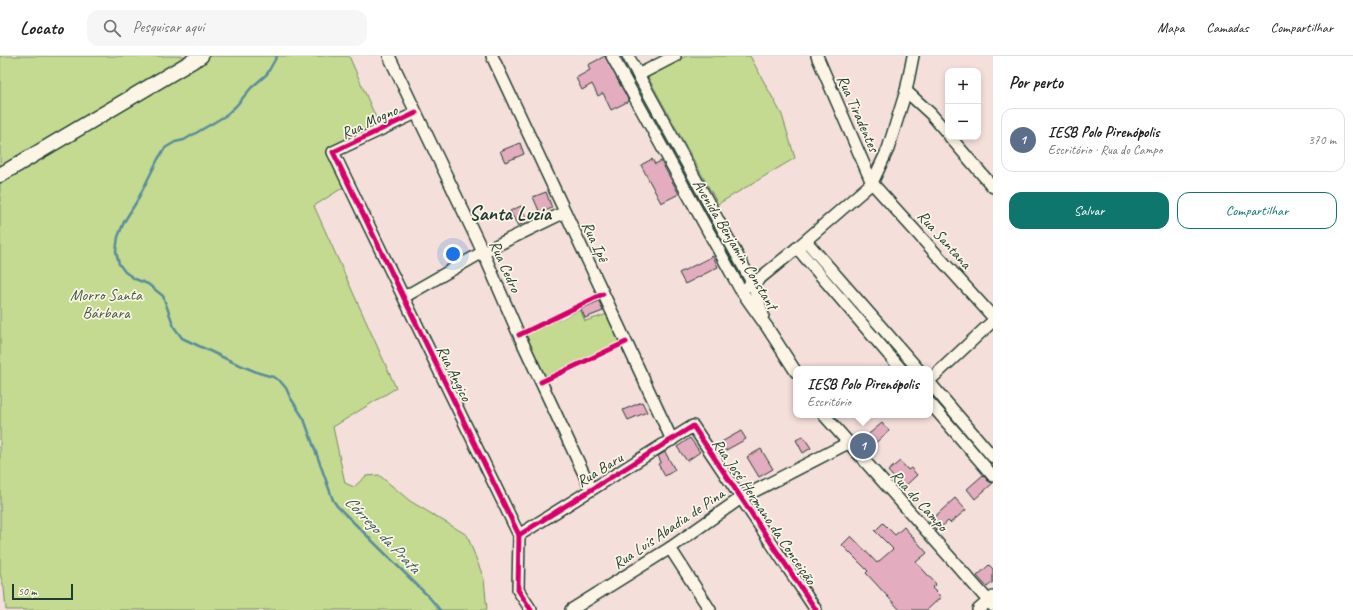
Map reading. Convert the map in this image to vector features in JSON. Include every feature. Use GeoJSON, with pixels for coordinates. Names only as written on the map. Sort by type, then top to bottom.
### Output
{"type":"FeatureCollection","features":[{"type":"Feature","properties":{"kind":"main road"},"geometry":{"type":"LineString","coordinates":[[0,175],[201,56]]}},
{"type":"Feature","properties":{"kind":"street","name":"Rua Cedro"},"geometry":{"type":"LineString","coordinates":[[389,56],[483,252],[519,335],[592,490]]}},
{"type":"Feature","properties":{"kind":"street","name":"Rua Ipê"},"geometry":{"type":"LineString","coordinates":[[492,56],[672,440]]}},
{"type":"Feature","properties":{"kind":"street","name":"Avenida Benjamin Constant"},"geometry":{"type":"LineString","coordinates":[[612,56],[740,289],[768,327]]}},
{"type":"Feature","properties":{"kind":"street","name":"Avenida Benjamin Constant"},"geometry":{"type":"LineString","coordinates":[[628,56],[754,284],[768,327]]}},
{"type":"Feature","properties":{"kind":"street"},"geometry":{"type":"LineString","coordinates":[[638,75],[675,56]]}},
{"type":"Feature","properties":{"kind":"street","name":"Rua Tiradentes"},"geometry":{"type":"LineString","coordinates":[[817,56],[872,183]]}},
{"type":"Feature","properties":{"kind":"street"},"geometry":{"type":"LineString","coordinates":[[740,289],[754,284],[872,183],[888,149],[906,91],[913,56]]}},
{"type":"Feature","properties":{"kind":"street"},"geometry":{"type":"LineString","coordinates":[[906,91],[931,114],[945,130]]}},
{"type":"Feature","properties":{"kind":"street","name":"Rua Mogno"},"geometry":{"type":"LineString","coordinates":[[333,152],[416,113]]}},
{"type":"Feature","properties":{"kind":"street"},"geometry":{"type":"LineString","coordinates":[[953,140],[993,187]]}},
{"type":"Feature","properties":{"kind":"street","name":"Rua Angico"},"geometry":{"type":"LineString","coordinates":[[333,152],[519,535],[518,590],[531,610]]}},
{"type":"Feature","properties":{"kind":"street"},"geometry":{"type":"LineString","coordinates":[[676,174],[689,167]]}},
{"type":"Feature","properties":{"kind":"street","name":"Rua Santana"},"geometry":{"type":"LineString","coordinates":[[872,183],[993,317]]}},
{"type":"Feature","properties":{"kind":"street"},"geometry":{"type":"LineString","coordinates":[[404,297],[483,252],[564,212]]}},
{"type":"Feature","properties":{"kind":"street"},"geometry":{"type":"LineString","coordinates":[[806,241],[915,366]]}},
{"type":"Feature","properties":{"kind":"street"},"geometry":{"type":"LineString","coordinates":[[797,248],[898,366]]}},
{"type":"Feature","properties":{"kind":"street"},"geometry":{"type":"LineString","coordinates":[[933,379],[993,321]]}},
{"type":"Feature","properties":{"kind":"street"},"geometry":{"type":"LineString","coordinates":[[768,327],[793,367]]}},
{"type":"Feature","properties":{"kind":"street"},"geometry":{"type":"LineString","coordinates":[[876,340],[886,332]]}},
{"type":"Feature","properties":{"kind":"street"},"geometry":{"type":"LineString","coordinates":[[933,386],[993,457]]}},
{"type":"Feature","properties":{"kind":"street"},"geometry":{"type":"LineString","coordinates":[[933,406],[993,476]]}},
{"type":"Feature","properties":{"kind":"street","name":"Rua do Campo"},"geometry":{"type":"LineString","coordinates":[[827,418],[991,601]]}},
{"type":"Feature","properties":{"kind":"street","name":"Rua Baru"},"geometry":{"type":"LineString","coordinates":[[519,535],[693,426]]}},
{"type":"Feature","properties":{"kind":"street","name":"Rua José Hermano da Conceição"},"geometry":{"type":"LineString","coordinates":[[693,426],[816,610]]}},
{"type":"Feature","properties":{"kind":"street","name":"Rua Luís Abadia de Pina"},"geometry":{"type":"LineString","coordinates":[[572,610],[670,548],[741,498],[848,442]]}},
{"type":"Feature","properties":{"kind":"street"},"geometry":{"type":"LineString","coordinates":[[670,548],[710,610]]}},
{"type":"Feature","properties":{"kind":"street"},"geometry":{"type":"LineString","coordinates":[[978,610],[991,601]]}},
{"type":"Feature","properties":{"kind":"green space","name":"Morro Santa Bárbara"},"geometry":{"type":"Polygon","coordinates":[[[0,56],[187,56],[181,59],[189,64],[202,56],[349,56],[380,127],[331,152],[347,185],[314,206],[396,388],[333,427],[345,483],[354,487],[366,476],[379,475],[410,501],[467,535],[484,579],[487,610],[6,610],[4,588],[0,574],[0,56]]]}},
{"type":"Feature","properties":{"kind":"green space"},"geometry":{"type":"Polygon","coordinates":[[[686,56],[750,56],[782,115],[795,158],[718,204],[648,77],[686,56]]]}},
{"type":"Feature","properties":{"kind":"green space"},"geometry":{"type":"Polygon","coordinates":[[[580,310],[585,321],[608,314],[621,341],[543,377],[523,336],[580,310]]]}},
{"type":"Feature","properties":{"kind":"building"},"geometry":{"type":"Polygon","coordinates":[[[605,56],[629,101],[611,110],[603,93],[598,96],[592,84],[582,90],[576,78],[590,70],[588,65],[605,56]]]}},
{"type":"Feature","properties":{"kind":"building"},"geometry":{"type":"Polygon","coordinates":[[[520,143],[524,154],[505,162],[500,151],[520,143]]]}},
{"type":"Feature","properties":{"kind":"building"},"geometry":{"type":"Polygon","coordinates":[[[652,159],[655,164],[661,161],[679,194],[661,203],[641,165],[652,159]]]}},
{"type":"Feature","properties":{"kind":"building"},"geometry":{"type":"Polygon","coordinates":[[[546,192],[552,208],[540,213],[533,197],[546,192]]]}},
{"type":"Feature","properties":{"kind":"building"},"geometry":{"type":"Polygon","coordinates":[[[521,206],[528,221],[518,226],[510,211],[521,206]]]}},
{"type":"Feature","properties":{"kind":"building"},"geometry":{"type":"Polygon","coordinates":[[[713,256],[718,267],[685,284],[679,273],[713,256]]]}},
{"type":"Feature","properties":{"kind":"building"},"geometry":{"type":"Polygon","coordinates":[[[599,301],[603,311],[585,318],[581,309],[599,301]]]}},
{"type":"Feature","properties":{"kind":"building"},"geometry":{"type":"Polygon","coordinates":[[[642,402],[647,412],[628,420],[623,410],[642,402]]]}},
{"type":"Feature","properties":{"kind":"building"},"geometry":{"type":"Polygon","coordinates":[[[882,423],[889,431],[866,451],[858,443],[882,423]]]}},
{"type":"Feature","properties":{"kind":"building"},"geometry":{"type":"Polygon","coordinates":[[[741,431],[746,439],[721,453],[716,445],[741,431]]]}},
{"type":"Feature","properties":{"kind":"building"},"geometry":{"type":"Polygon","coordinates":[[[803,436],[811,448],[803,453],[796,440],[803,436]]]}},
{"type":"Feature","properties":{"kind":"building"},"geometry":{"type":"Polygon","coordinates":[[[690,438],[700,452],[687,461],[677,447],[690,438]]]}},
{"type":"Feature","properties":{"kind":"building"},"geometry":{"type":"Polygon","coordinates":[[[761,449],[773,469],[759,477],[747,457],[761,449]]]}},
{"type":"Feature","properties":{"kind":"building"},"geometry":{"type":"Polygon","coordinates":[[[665,452],[675,470],[665,476],[658,464],[661,462],[658,456],[665,452]]]}},
{"type":"Feature","properties":{"kind":"building"},"geometry":{"type":"Polygon","coordinates":[[[900,461],[908,470],[911,468],[917,475],[903,488],[888,471],[900,461]]]}},
{"type":"Feature","properties":{"kind":"building"},"geometry":{"type":"Polygon","coordinates":[[[983,475],[988,481],[993,483],[975,499],[967,489],[983,475]]]}},
{"type":"Feature","properties":{"kind":"building"},"geometry":{"type":"Polygon","coordinates":[[[955,498],[966,510],[950,523],[948,521],[937,531],[929,522],[955,498]]]}},
{"type":"Feature","properties":{"kind":"building"},"geometry":{"type":"Polygon","coordinates":[[[883,523],[895,535],[904,527],[927,553],[916,562],[936,584],[932,588],[941,597],[927,610],[900,610],[866,573],[868,571],[842,545],[851,536],[877,563],[893,549],[875,531],[883,523]]]}},
{"type":"Feature","properties":{"kind":"building"},"geometry":{"type":"Polygon","coordinates":[[[989,565],[993,569],[993,582],[987,587],[977,576],[989,565]]]}},
{"type":"Feature","properties":{"kind":"waterway","name":"Córrego da Prata"},"geometry":{"type":"LineString","coordinates":[[277,56],[267,74],[251,88],[236,106],[225,116],[184,140],[175,142],[165,148],[124,222],[118,237],[116,251],[119,264],[125,272],[135,279],[148,284],[163,296],[174,327],[182,338],[235,363],[280,381],[286,388],[304,419],[333,500],[337,506],[429,597],[440,610]]}},
{"type":"Feature","properties":{"kind":"cycle path"},"geometry":{"type":"LineString","coordinates":[[416,113],[333,152],[519,535],[518,590],[531,610]]}},
{"type":"Feature","properties":{"kind":"cycle path"},"geometry":{"type":"LineString","coordinates":[[519,335],[603,294]]}},
{"type":"Feature","properties":{"kind":"cycle path"},"geometry":{"type":"LineString","coordinates":[[541,382],[626,342]]}},
{"type":"Feature","properties":{"kind":"cycle path"},"geometry":{"type":"LineString","coordinates":[[519,535],[693,426],[816,610]]}},
{"type":"Feature","properties":{"kind":"place","name":"IESB Polo Pirenópolis"},"geometry":{"type":"Point","coordinates":[863,446]}},
{"type":"Feature","properties":{"kind":"district","name":"Santa Luzia"},"geometry":{"type":"Point","coordinates":[510,213]}}]}
